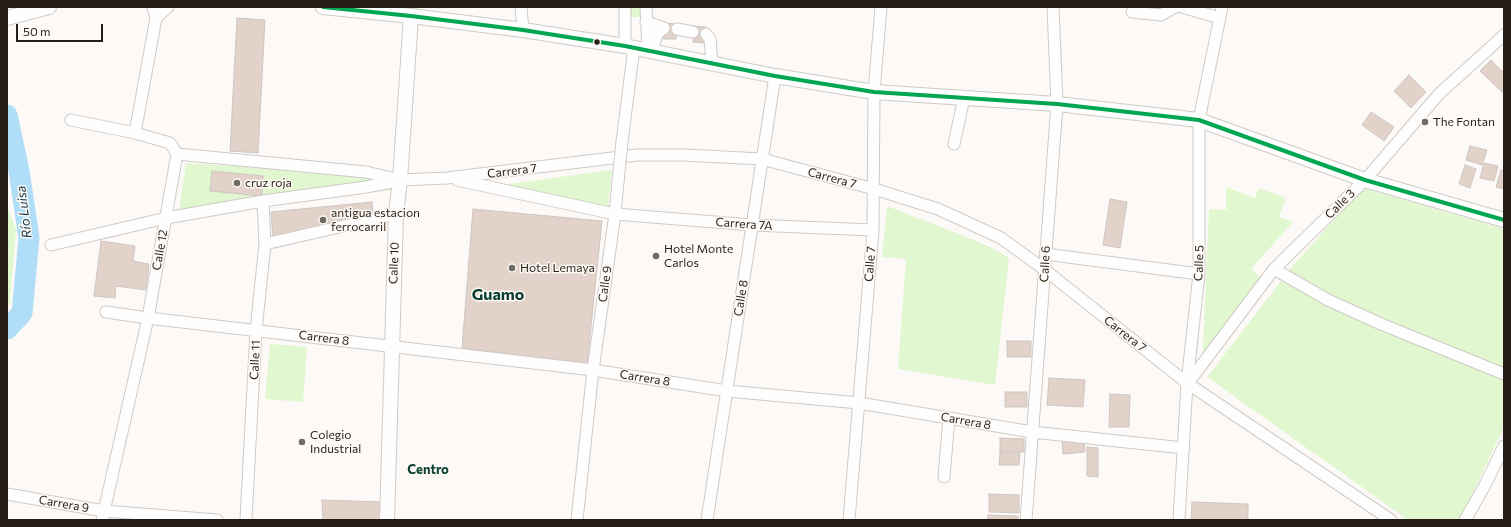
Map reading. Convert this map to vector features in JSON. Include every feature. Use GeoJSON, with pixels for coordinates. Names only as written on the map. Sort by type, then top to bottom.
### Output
{"type":"FeatureCollection","features":[{"type":"Feature","properties":{"kind":"main road"},"geometry":{"type":"LineString","coordinates":[[7,18],[49,7]]}},
{"type":"Feature","properties":{"kind":"main road"},"geometry":{"type":"LineString","coordinates":[[322,7],[412,12],[630,47],[775,76],[874,92],[1057,104],[1199,120],[1365,180],[1504,220]]}},
{"type":"Feature","properties":{"kind":"main road","name":"Calle 10"},"geometry":{"type":"LineString","coordinates":[[387,520],[396,214],[400,180],[412,12]]}},
{"type":"Feature","properties":{"kind":"street"},"geometry":{"type":"LineString","coordinates":[[135,134],[155,12],[168,7]]}},
{"type":"Feature","properties":{"kind":"street"},"geometry":{"type":"LineString","coordinates":[[521,7],[523,30]]}},
{"type":"Feature","properties":{"kind":"street","name":"Calle 9"},"geometry":{"type":"LineString","coordinates":[[577,520],[593,370],[615,214],[622,142],[630,47],[625,7]]}},
{"type":"Feature","properties":{"kind":"street"},"geometry":{"type":"LineString","coordinates":[[646,7],[646,22],[650,51]]}},
{"type":"Feature","properties":{"kind":"street","name":"Calle 7"},"geometry":{"type":"LineString","coordinates":[[849,520],[872,230],[874,189],[874,92],[882,7]]}},
{"type":"Feature","properties":{"kind":"street","name":"Calle 6"},"geometry":{"type":"LineString","coordinates":[[1026,520],[1057,104],[1053,7]]}},
{"type":"Feature","properties":{"kind":"street"},"geometry":{"type":"LineString","coordinates":[[1132,12],[1161,15],[1174,7]]}},
{"type":"Feature","properties":{"kind":"street"},"geometry":{"type":"LineString","coordinates":[[1182,7],[1221,12]]}},
{"type":"Feature","properties":{"kind":"street","name":"Calle 5"},"geometry":{"type":"LineString","coordinates":[[1179,520],[1188,383],[1199,274],[1199,120],[1221,12]]}},
{"type":"Feature","properties":{"kind":"street"},"geometry":{"type":"LineString","coordinates":[[646,22],[664,28],[657,34],[650,51]]}},
{"type":"Feature","properties":{"kind":"street"},"geometry":{"type":"LineString","coordinates":[[677,30],[693,32]]}},
{"type":"Feature","properties":{"kind":"street"},"geometry":{"type":"LineString","coordinates":[[706,34],[710,39],[712,63]]}},
{"type":"Feature","properties":{"kind":"street","name":"Calle 3"},"geometry":{"type":"LineString","coordinates":[[1188,383],[1274,269],[1365,180],[1439,94],[1504,35]]}},
{"type":"Feature","properties":{"kind":"street","name":"Calle 8"},"geometry":{"type":"LineString","coordinates":[[707,520],[775,76]]}},
{"type":"Feature","properties":{"kind":"street"},"geometry":{"type":"LineString","coordinates":[[954,144],[964,98]]}},
{"type":"Feature","properties":{"kind":"street"},"geometry":{"type":"LineString","coordinates":[[71,120],[170,143],[177,154]]}},
{"type":"Feature","properties":{"kind":"street","name":"Carrera 7"},"geometry":{"type":"LineString","coordinates":[[177,154],[366,172],[400,180],[447,178],[637,155],[684,155],[762,159],[874,189],[938,209],[1001,238],[1045,270],[1188,383],[1391,520]]}},
{"type":"Feature","properties":{"kind":"street","name":"Calle 12"},"geometry":{"type":"LineString","coordinates":[[103,515],[148,318],[177,154]]}},
{"type":"Feature","properties":{"kind":"street","name":"Carrera 7A"},"geometry":{"type":"LineString","coordinates":[[447,178],[615,214],[752,225],[872,230]]}},
{"type":"Feature","properties":{"kind":"street"},"geometry":{"type":"LineString","coordinates":[[51,245],[166,218],[262,201],[366,187],[400,180]]}},
{"type":"Feature","properties":{"kind":"street","name":"Calle 11"},"geometry":{"type":"LineString","coordinates":[[246,520],[256,330],[265,244],[262,201]]}},
{"type":"Feature","properties":{"kind":"street"},"geometry":{"type":"LineString","coordinates":[[265,244],[396,214]]}},
{"type":"Feature","properties":{"kind":"street"},"geometry":{"type":"LineString","coordinates":[[1045,254],[1199,274]]}},
{"type":"Feature","properties":{"kind":"street"},"geometry":{"type":"LineString","coordinates":[[1274,269],[1328,300],[1381,324],[1504,374]]}},
{"type":"Feature","properties":{"kind":"street","name":"Carrera 8"},"geometry":{"type":"LineString","coordinates":[[106,312],[593,370],[727,391],[859,403],[1032,432],[1184,448]]}},
{"type":"Feature","properties":{"kind":"street"},"geometry":{"type":"LineString","coordinates":[[944,477],[949,418]]}},
{"type":"Feature","properties":{"kind":"street"},"geometry":{"type":"LineString","coordinates":[[1465,520],[1484,487],[1504,446]]}},
{"type":"Feature","properties":{"kind":"street","name":"Carrera 9"},"geometry":{"type":"LineString","coordinates":[[7,494],[103,515],[217,520]]}},
{"type":"Feature","properties":{"kind":"green space"},"geometry":{"type":"Polygon","coordinates":[[[629,7],[641,7],[642,17],[629,17],[629,7]]]}},
{"type":"Feature","properties":{"kind":"green space"},"geometry":{"type":"Polygon","coordinates":[[[186,163],[394,176],[394,190],[261,199],[178,217],[186,163]]]}},
{"type":"Feature","properties":{"kind":"green space"},"geometry":{"type":"Polygon","coordinates":[[[612,170],[608,207],[486,187],[612,170]]]}},
{"type":"Feature","properties":{"kind":"green space"},"geometry":{"type":"Polygon","coordinates":[[[1226,187],[1255,198],[1259,188],[1286,198],[1279,217],[1293,222],[1251,269],[1266,283],[1202,369],[1209,209],[1226,210],[1226,187]]]}},
{"type":"Feature","properties":{"kind":"green space"},"geometry":{"type":"Polygon","coordinates":[[[1363,188],[1504,229],[1504,370],[1382,319],[1326,293],[1287,272],[1363,188]]]}},
{"type":"Feature","properties":{"kind":"green space"},"geometry":{"type":"Polygon","coordinates":[[[7,205],[16,230],[10,303],[7,306],[7,205]]]}},
{"type":"Feature","properties":{"kind":"green space"},"geometry":{"type":"Polygon","coordinates":[[[887,206],[964,236],[992,248],[1009,258],[995,385],[898,369],[906,259],[882,257],[887,206]]]}},
{"type":"Feature","properties":{"kind":"green space"},"geometry":{"type":"Polygon","coordinates":[[[1281,281],[1373,324],[1504,377],[1504,427],[1460,520],[1408,520],[1207,377],[1281,281]]]}},
{"type":"Feature","properties":{"kind":"green space"},"geometry":{"type":"Polygon","coordinates":[[[270,344],[307,347],[303,402],[265,399],[270,344]]]}},
{"type":"Feature","properties":{"kind":"building"},"geometry":{"type":"Polygon","coordinates":[[[237,18],[265,20],[258,153],[230,151],[237,18]]]}},
{"type":"Feature","properties":{"kind":"building"},"geometry":{"type":"Polygon","coordinates":[[[664,23],[677,24],[676,39],[663,39],[664,23]]]}},
{"type":"Feature","properties":{"kind":"building"},"geometry":{"type":"Polygon","coordinates":[[[693,26],[706,27],[705,43],[693,42],[693,26]]]}},
{"type":"Feature","properties":{"kind":"building"},"geometry":{"type":"Polygon","coordinates":[[[1491,60],[1504,73],[1504,94],[1480,71],[1491,60]]]}},
{"type":"Feature","properties":{"kind":"building"},"geometry":{"type":"Polygon","coordinates":[[[1409,75],[1426,92],[1411,108],[1394,91],[1409,75]]]}},
{"type":"Feature","properties":{"kind":"building"},"geometry":{"type":"Polygon","coordinates":[[[1371,112],[1394,127],[1384,141],[1362,125],[1371,112]]]}},
{"type":"Feature","properties":{"kind":"building"},"geometry":{"type":"Polygon","coordinates":[[[1470,146],[1487,150],[1482,165],[1466,160],[1470,146]]]}},
{"type":"Feature","properties":{"kind":"building"},"geometry":{"type":"Polygon","coordinates":[[[1484,163],[1498,166],[1494,181],[1480,178],[1484,163]]]}},
{"type":"Feature","properties":{"kind":"building"},"geometry":{"type":"Polygon","coordinates":[[[1465,165],[1476,169],[1470,188],[1459,184],[1465,165]]]}},
{"type":"Feature","properties":{"kind":"building"},"geometry":{"type":"Polygon","coordinates":[[[1501,170],[1504,171],[1504,189],[1496,187],[1501,170]]]}},
{"type":"Feature","properties":{"kind":"building","name":"cruz roja"},"geometry":{"type":"Polygon","coordinates":[[[212,171],[263,176],[262,196],[210,191],[212,171]]]}},
{"type":"Feature","properties":{"kind":"building"},"geometry":{"type":"Polygon","coordinates":[[[1110,199],[1127,202],[1120,248],[1103,245],[1110,199]]]}},
{"type":"Feature","properties":{"kind":"building","name":"antigua estacion ferrocarril"},"geometry":{"type":"Polygon","coordinates":[[[372,202],[375,229],[273,238],[271,212],[372,202]]]}},
{"type":"Feature","properties":{"kind":"building"},"geometry":{"type":"Polygon","coordinates":[[[473,209],[602,221],[587,365],[462,348],[473,209]]]}},
{"type":"Feature","properties":{"kind":"building"},"geometry":{"type":"Polygon","coordinates":[[[101,241],[135,246],[133,261],[149,264],[146,290],[116,286],[115,298],[94,296],[101,241]]]}},
{"type":"Feature","properties":{"kind":"building"},"geometry":{"type":"Polygon","coordinates":[[[1007,341],[1031,341],[1031,357],[1007,357],[1007,341]]]}},
{"type":"Feature","properties":{"kind":"building"},"geometry":{"type":"Polygon","coordinates":[[[1049,378],[1085,380],[1083,407],[1047,405],[1049,378]]]}},
{"type":"Feature","properties":{"kind":"building"},"geometry":{"type":"Polygon","coordinates":[[[1005,392],[1027,392],[1027,407],[1005,407],[1005,392]]]}},
{"type":"Feature","properties":{"kind":"building"},"geometry":{"type":"Polygon","coordinates":[[[1110,394],[1130,395],[1129,427],[1109,427],[1110,394]]]}},
{"type":"Feature","properties":{"kind":"building"},"geometry":{"type":"Polygon","coordinates":[[[1000,438],[1024,439],[1024,452],[1000,452],[1000,438]]]}},
{"type":"Feature","properties":{"kind":"building"},"geometry":{"type":"Polygon","coordinates":[[[1084,439],[1085,452],[1063,454],[1062,440],[1084,439]]]}},
{"type":"Feature","properties":{"kind":"building"},"geometry":{"type":"Polygon","coordinates":[[[1087,447],[1098,448],[1098,477],[1087,476],[1087,447]]]}},
{"type":"Feature","properties":{"kind":"building"},"geometry":{"type":"Polygon","coordinates":[[[1000,453],[1020,453],[1019,465],[999,465],[1000,453]]]}},
{"type":"Feature","properties":{"kind":"building"},"geometry":{"type":"Polygon","coordinates":[[[989,494],[1019,495],[1019,513],[989,512],[989,494]]]}},
{"type":"Feature","properties":{"kind":"building"},"geometry":{"type":"Polygon","coordinates":[[[322,500],[382,502],[382,520],[323,520],[322,500]]]}},
{"type":"Feature","properties":{"kind":"building"},"geometry":{"type":"Polygon","coordinates":[[[1192,502],[1248,504],[1248,520],[1191,520],[1192,502]]]}},
{"type":"Feature","properties":{"kind":"building"},"geometry":{"type":"Polygon","coordinates":[[[988,515],[1018,516],[1018,520],[987,520],[988,515]]]}},
{"type":"Feature","properties":{"kind":"waterway","name":"Río Luisa"},"geometry":{"type":"LineString","coordinates":[[7,115],[19,171],[29,238],[22,313],[7,329]]}},
{"type":"Feature","properties":{"kind":"transit line"},"geometry":{"type":"LineString","coordinates":[[323,7],[523,30],[625,46],[775,76],[874,92],[1057,104],[1199,120],[1365,180],[1504,220]]}},
{"type":"Feature","properties":{"kind":"place","name":"The Fontan"},"geometry":{"type":"Point","coordinates":[1425,122]}},
{"type":"Feature","properties":{"kind":"place","name":"cruz roja"},"geometry":{"type":"Point","coordinates":[237,183]}},
{"type":"Feature","properties":{"kind":"place","name":"antigua estacion ferrocarril"},"geometry":{"type":"Point","coordinates":[323,220]}},
{"type":"Feature","properties":{"kind":"place","name":"Hotel Monte Carlos"},"geometry":{"type":"Point","coordinates":[656,256]}},
{"type":"Feature","properties":{"kind":"place","name":"Hotel Lemaya"},"geometry":{"type":"Point","coordinates":[512,268]}},
{"type":"Feature","properties":{"kind":"place","name":"Colegio Industrial"},"geometry":{"type":"Point","coordinates":[302,442]}},
{"type":"Feature","properties":{"kind":"district","name":"Guamo"},"geometry":{"type":"Point","coordinates":[498,295]}},
{"type":"Feature","properties":{"kind":"district","name":"Centro"},"geometry":{"type":"Point","coordinates":[428,470]}}]}
